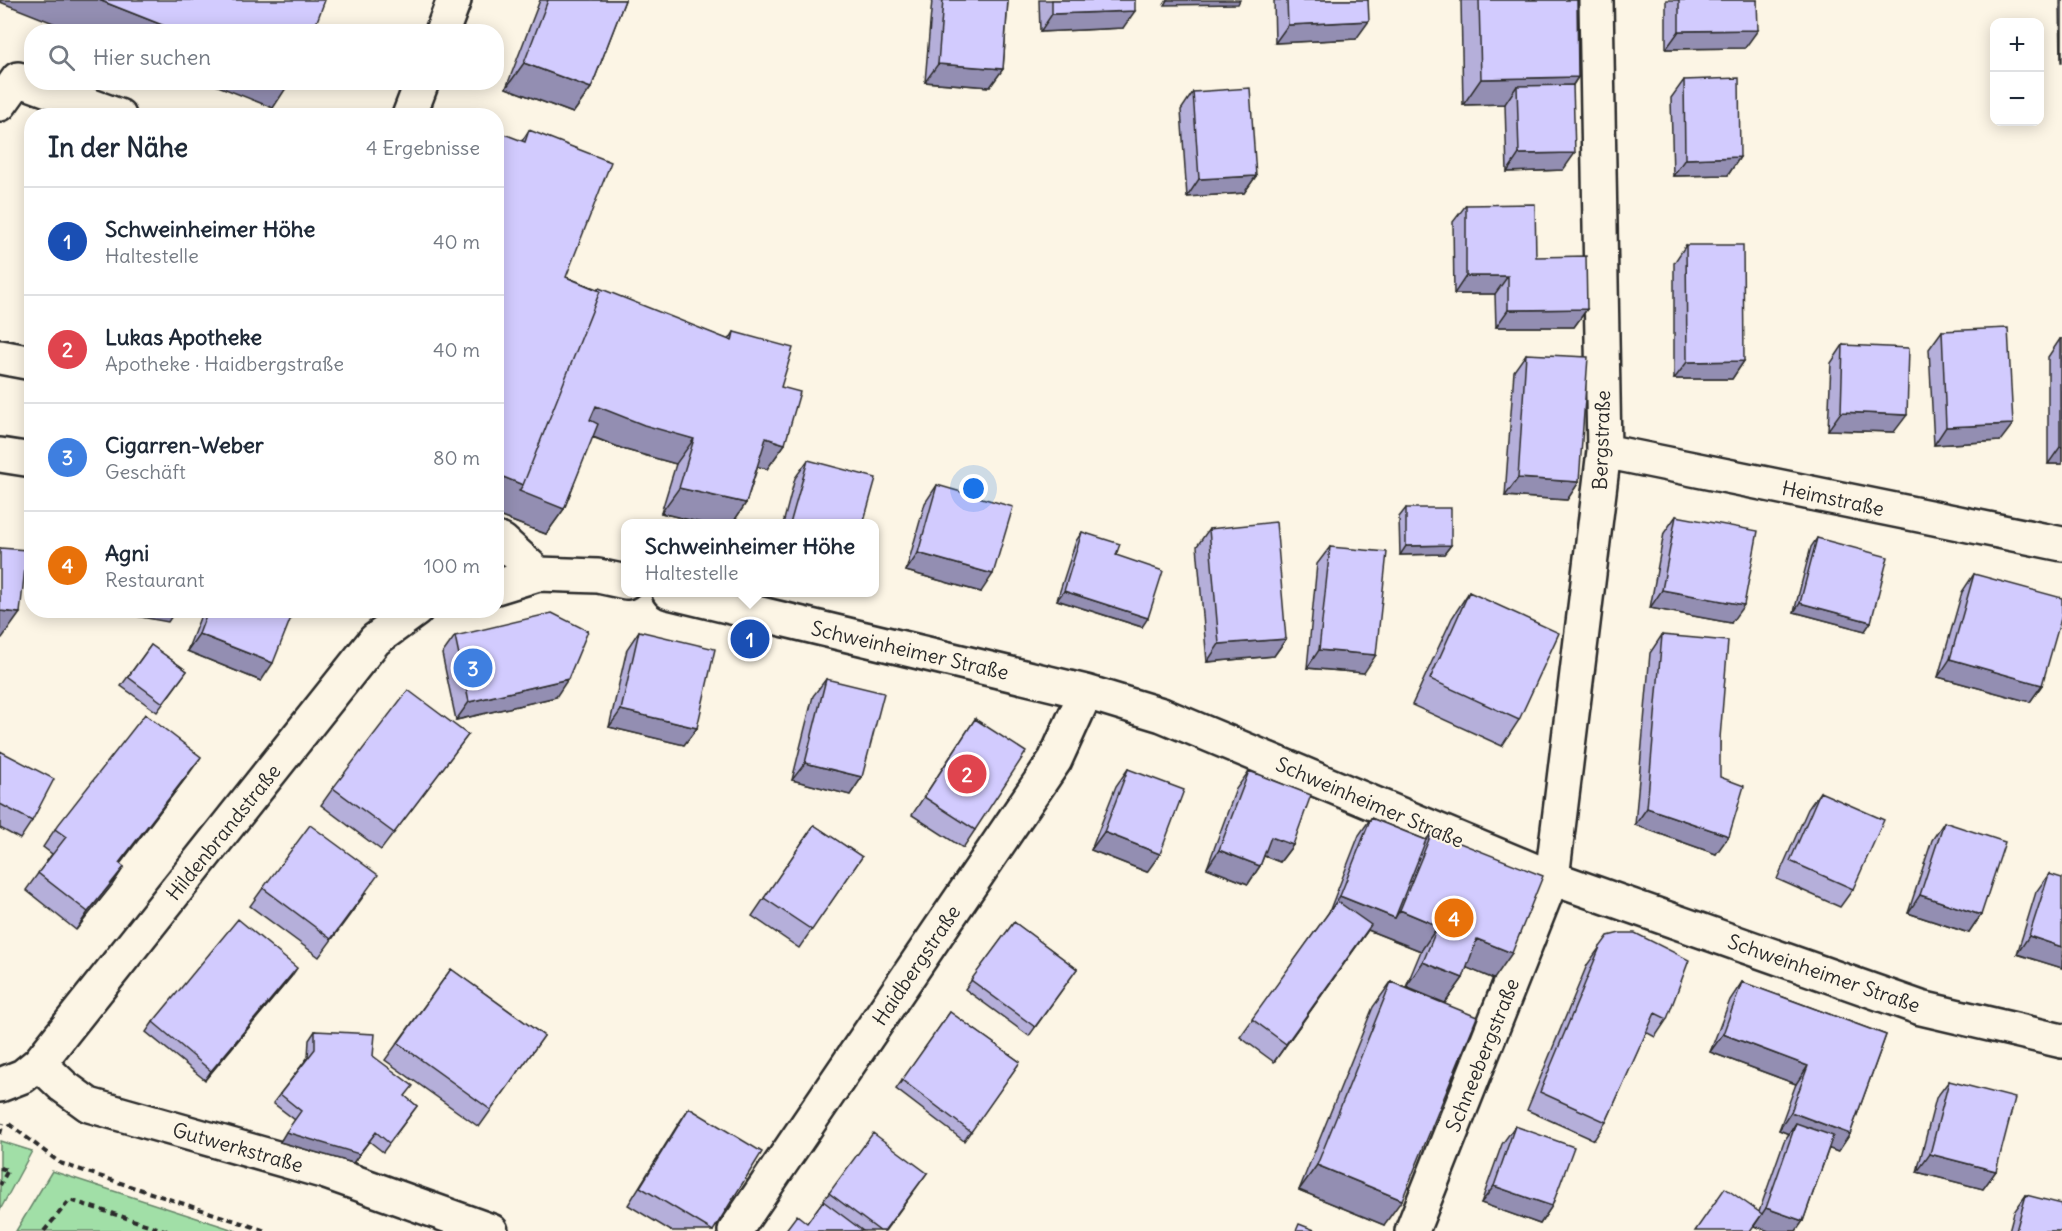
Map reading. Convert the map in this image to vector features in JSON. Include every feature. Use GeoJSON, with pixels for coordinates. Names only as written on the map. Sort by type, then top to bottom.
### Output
{"type":"FeatureCollection","features":[{"type":"Feature","properties":{"kind":"street"},"geometry":{"type":"LineString","coordinates":[[445,24],[454,0]]}},
{"type":"Feature","properties":{"kind":"street","name":"Bergstraße"},"geometry":{"type":"LineString","coordinates":[[1552,878],[1604,451],[1596,0]]}},
{"type":"Feature","properties":{"kind":"street"},"geometry":{"type":"LineString","coordinates":[[0,104],[18,78],[24,80]]}},
{"type":"Feature","properties":{"kind":"street"},"geometry":{"type":"LineString","coordinates":[[50,90],[98,108]]}},
{"type":"Feature","properties":{"kind":"street"},"geometry":{"type":"LineString","coordinates":[[412,108],[419,90]]}},
{"type":"Feature","properties":{"kind":"street"},"geometry":{"type":"LineString","coordinates":[[0,357],[24,362]]}},
{"type":"Feature","properties":{"kind":"street","name":"Heimstraße"},"geometry":{"type":"LineString","coordinates":[[1604,451],[2062,544]]}},
{"type":"Feature","properties":{"kind":"street"},"geometry":{"type":"LineString","coordinates":[[0,455],[24,459]]}},
{"type":"Feature","properties":{"kind":"street"},"geometry":{"type":"LineString","coordinates":[[504,543],[538,574]]}},
{"type":"Feature","properties":{"kind":"street"},"geometry":{"type":"LineString","coordinates":[[504,584],[538,574],[598,576],[621,581]]}},
{"type":"Feature","properties":{"kind":"street","name":"Schweinheimer Straße"},"geometry":{"type":"LineString","coordinates":[[690,597],[1086,692],[1162,715],[1552,878],[1921,1008],[2062,1041]]}},
{"type":"Feature","properties":{"kind":"street","name":"Hildenbrandstraße"},"geometry":{"type":"LineString","coordinates":[[39,1063],[375,640],[405,618]]}},
{"type":"Feature","properties":{"kind":"street","name":"Haidbergstraße"},"geometry":{"type":"LineString","coordinates":[[735,1231],[1055,760],[1086,692]]}},
{"type":"Feature","properties":{"kind":"street","name":"Schneebergstraße"},"geometry":{"type":"LineString","coordinates":[[1412,1231],[1552,878]]}},
{"type":"Feature","properties":{"kind":"street"},"geometry":{"type":"LineString","coordinates":[[0,1085],[23,1076],[39,1063]]}},
{"type":"Feature","properties":{"kind":"street","name":"Gutwerkstraße"},"geometry":{"type":"LineString","coordinates":[[39,1063],[63,1086],[89,1105],[326,1172],[491,1231]]}},
{"type":"Feature","properties":{"kind":"path"},"geometry":{"type":"LineString","coordinates":[[4,1119],[60,1163],[266,1231]]}},
{"type":"Feature","properties":{"kind":"path"},"geometry":{"type":"LineString","coordinates":[[0,1168],[8,1170],[0,1185]]}},
{"type":"Feature","properties":{"kind":"path"},"geometry":{"type":"LineString","coordinates":[[44,1231],[70,1200],[151,1229],[167,1231]]}},
{"type":"Feature","properties":{"kind":"green space"},"geometry":{"type":"Polygon","coordinates":[[[0,1141],[32,1151],[0,1210],[0,1141]]]}},
{"type":"Feature","properties":{"kind":"green space"},"geometry":{"type":"Polygon","coordinates":[[[52,1171],[237,1231],[16,1231],[52,1171]]]}},
{"type":"Feature","properties":{"kind":"building"},"geometry":{"type":"Polygon","coordinates":[[[99,0],[325,0],[316,24],[160,24],[99,0]]]}},
{"type":"Feature","properties":{"kind":"building"},"geometry":{"type":"Polygon","coordinates":[[[548,0],[625,0],[591,88],[524,63],[548,0]]]}},
{"type":"Feature","properties":{"kind":"building"},"geometry":{"type":"Polygon","coordinates":[[[943,0],[1008,0],[1003,69],[938,64],[943,0]]]}},
{"type":"Feature","properties":{"kind":"building"},"geometry":{"type":"Polygon","coordinates":[[[1052,0],[1135,0],[1135,11],[1052,14],[1052,0]]]}},
{"type":"Feature","properties":{"kind":"building"},"geometry":{"type":"Polygon","coordinates":[[[1287,0],[1368,0],[1369,21],[1288,25],[1287,0]]]}},
{"type":"Feature","properties":{"kind":"building"},"geometry":{"type":"Polygon","coordinates":[[[1479,0],[1577,0],[1578,77],[1481,79],[1479,0]]]}},
{"type":"Feature","properties":{"kind":"building"},"geometry":{"type":"Polygon","coordinates":[[[1679,0],[1757,0],[1758,30],[1679,31],[1679,0]]]}},
{"type":"Feature","properties":{"kind":"building"},"geometry":{"type":"Polygon","coordinates":[[[1739,78],[1740,157],[1685,159],[1684,80],[1739,78]]]}},
{"type":"Feature","properties":{"kind":"building"},"geometry":{"type":"Polygon","coordinates":[[[1573,85],[1575,153],[1519,154],[1517,86],[1573,85]]]}},
{"type":"Feature","properties":{"kind":"building"},"geometry":{"type":"Polygon","coordinates":[[[1250,88],[1256,176],[1199,179],[1193,92],[1250,88]]]}},
{"type":"Feature","properties":{"kind":"building"},"geometry":{"type":"Polygon","coordinates":[[[529,130],[611,162],[566,277],[600,291],[523,485],[504,477],[504,134],[525,142],[529,130]]]}},
{"type":"Feature","properties":{"kind":"building"},"geometry":{"type":"Polygon","coordinates":[[[1535,204],[1536,257],[1586,256],[1587,309],[1508,310],[1508,276],[1466,276],[1466,205],[1535,204]]]}},
{"type":"Feature","properties":{"kind":"building"},"geometry":{"type":"Polygon","coordinates":[[[1686,245],[1743,245],[1744,361],[1687,362],[1686,245]]]}},
{"type":"Feature","properties":{"kind":"building"},"geometry":{"type":"Polygon","coordinates":[[[599,288],[732,341],[734,332],[793,348],[781,387],[800,392],[785,444],[766,438],[746,503],[679,488],[694,439],[644,425],[596,406],[590,420],[598,424],[564,509],[519,491],[600,291],[599,288]]]}},
{"type":"Feature","properties":{"kind":"building"},"geometry":{"type":"Polygon","coordinates":[[[2008,328],[2013,424],[1946,427],[1942,331],[2008,328]]]}},
{"type":"Feature","properties":{"kind":"building"},"geometry":{"type":"Polygon","coordinates":[[[2060,339],[2062,339],[2062,447],[2060,447],[2060,339]]]}},
{"type":"Feature","properties":{"kind":"building"},"geometry":{"type":"Polygon","coordinates":[[[1843,345],[1909,348],[1907,415],[1841,412],[1843,345]]]}},
{"type":"Feature","properties":{"kind":"building"},"geometry":{"type":"Polygon","coordinates":[[[1526,354],[1588,357],[1579,482],[1518,478],[1526,354]]]}},
{"type":"Feature","properties":{"kind":"building"},"geometry":{"type":"Polygon","coordinates":[[[808,460],[876,478],[864,519],[791,519],[808,460]]]}},
{"type":"Feature","properties":{"kind":"building"},"geometry":{"type":"Polygon","coordinates":[[[937,485],[1013,507],[993,574],[918,553],[937,485]]]}},
{"type":"Feature","properties":{"kind":"building"},"geometry":{"type":"Polygon","coordinates":[[[1406,508],[1451,508],[1451,545],[1406,546],[1406,508]]]}},
{"type":"Feature","properties":{"kind":"building"},"geometry":{"type":"Polygon","coordinates":[[[1676,516],[1758,531],[1744,605],[1662,590],[1676,516]]]}},
{"type":"Feature","properties":{"kind":"building"},"geometry":{"type":"Polygon","coordinates":[[[1276,522],[1286,639],[1219,644],[1209,529],[1276,522]]]}},
{"type":"Feature","properties":{"kind":"building"},"geometry":{"type":"Polygon","coordinates":[[[1082,532],[1120,544],[1116,555],[1163,571],[1148,618],[1064,591],[1082,532]]]}},
{"type":"Feature","properties":{"kind":"building"},"geometry":{"type":"Polygon","coordinates":[[[1817,538],[1888,557],[1871,622],[1800,603],[1817,538]]]}},
{"type":"Feature","properties":{"kind":"building"},"geometry":{"type":"Polygon","coordinates":[[[1330,547],[1387,552],[1376,655],[1319,650],[1330,547]]]}},
{"type":"Feature","properties":{"kind":"building"},"geometry":{"type":"Polygon","coordinates":[[[0,548],[24,550],[20,613],[0,611],[0,548]]]}},
{"type":"Feature","properties":{"kind":"building"},"geometry":{"type":"Polygon","coordinates":[[[1974,574],[2062,598],[2062,615],[2042,685],[1950,659],[1974,574]]]}},
{"type":"Feature","properties":{"kind":"building"},"geometry":{"type":"Polygon","coordinates":[[[1469,592],[1559,633],[1519,720],[1430,679],[1469,592]]]}},
{"type":"Feature","properties":{"kind":"building"},"geometry":{"type":"Polygon","coordinates":[[[552,613],[588,631],[568,679],[469,702],[455,636],[552,613]]]}},
{"type":"Feature","properties":{"kind":"building"},"geometry":{"type":"Polygon","coordinates":[[[205,618],[291,618],[273,663],[199,634],[205,618]]]}},
{"type":"Feature","properties":{"kind":"building"},"geometry":{"type":"Polygon","coordinates":[[[639,631],[715,649],[697,728],[621,710],[639,631]]]}},
{"type":"Feature","properties":{"kind":"building"},"geometry":{"type":"Polygon","coordinates":[[[1662,635],[1728,641],[1720,738],[1720,777],[1744,786],[1729,836],[1647,808],[1662,635]]]}},
{"type":"Feature","properties":{"kind":"building"},"geometry":{"type":"Polygon","coordinates":[[[151,645],[187,671],[163,703],[128,677],[151,645]]]}},
{"type":"Feature","properties":{"kind":"building"},"geometry":{"type":"Polygon","coordinates":[[[826,679],[884,693],[862,777],[805,763],[826,679]]]}},
{"type":"Feature","properties":{"kind":"building"},"geometry":{"type":"Polygon","coordinates":[[[408,690],[468,735],[394,833],[333,788],[408,690]]]}},
{"type":"Feature","properties":{"kind":"building"},"geometry":{"type":"Polygon","coordinates":[[[145,714],[201,757],[119,863],[124,867],[88,912],[38,873],[66,837],[55,829],[145,714]]]}},
{"type":"Feature","properties":{"kind":"building"},"geometry":{"type":"Polygon","coordinates":[[[975,719],[1026,752],[975,830],[924,797],[975,719]]]}},
{"type":"Feature","properties":{"kind":"building"},"geometry":{"type":"Polygon","coordinates":[[[0,751],[54,779],[32,821],[0,804],[0,751]]]}},
{"type":"Feature","properties":{"kind":"building"},"geometry":{"type":"Polygon","coordinates":[[[1128,769],[1184,790],[1160,854],[1104,832],[1128,769]]]}},
{"type":"Feature","properties":{"kind":"building"},"geometry":{"type":"Polygon","coordinates":[[[1249,771],[1311,795],[1293,845],[1271,837],[1260,866],[1219,850],[1249,771]]]}},
{"type":"Feature","properties":{"kind":"building"},"geometry":{"type":"Polygon","coordinates":[[[1820,792],[1884,820],[1853,889],[1790,861],[1820,792]]]}},
{"type":"Feature","properties":{"kind":"building"},"geometry":{"type":"Polygon","coordinates":[[[1371,818],[1426,840],[1395,918],[1340,896],[1371,818]]]}},
{"type":"Feature","properties":{"kind":"building"},"geometry":{"type":"Polygon","coordinates":[[[1944,822],[2005,842],[1981,915],[1920,895],[1944,822]]]}},
{"type":"Feature","properties":{"kind":"building"},"geometry":{"type":"Polygon","coordinates":[[[310,825],[378,875],[331,939],[263,888],[310,825]]]}},
{"type":"Feature","properties":{"kind":"building"},"geometry":{"type":"Polygon","coordinates":[[[814,825],[862,857],[812,930],[764,898],[814,825]]]}},
{"type":"Feature","properties":{"kind":"building"},"geometry":{"type":"Polygon","coordinates":[[[1432,832],[1543,876],[1512,953],[1477,939],[1463,978],[1423,962],[1438,926],[1400,910],[1432,832]]]}},
{"type":"Feature","properties":{"kind":"building"},"geometry":{"type":"Polygon","coordinates":[[[2049,874],[2062,878],[2062,947],[2029,936],[2049,874]]]}},
{"type":"Feature","properties":{"kind":"building"},"geometry":{"type":"Polygon","coordinates":[[[1337,901],[1371,925],[1286,1044],[1252,1019],[1337,901]]]}},
{"type":"Feature","properties":{"kind":"building"},"geometry":{"type":"Polygon","coordinates":[[[238,919],[297,968],[211,1071],[153,1022],[238,919]]]}},
{"type":"Feature","properties":{"kind":"building"},"geometry":{"type":"Polygon","coordinates":[[[1014,922],[1077,969],[1035,1027],[971,980],[1014,922]]]}},
{"type":"Feature","properties":{"kind":"building"},"geometry":{"type":"Polygon","coordinates":[[[1635,933],[1689,960],[1667,1019],[1655,1013],[1606,1122],[1540,1092],[1600,947],[1608,936],[1635,933]]]}},
{"type":"Feature","properties":{"kind":"building"},"geometry":{"type":"Polygon","coordinates":[[[451,969],[544,1036],[491,1110],[398,1043],[451,969]]]}},
{"type":"Feature","properties":{"kind":"building"},"geometry":{"type":"Polygon","coordinates":[[[1391,982],[1477,1017],[1402,1200],[1317,1165],[1391,982]]]}},
{"type":"Feature","properties":{"kind":"building"},"geometry":{"type":"Polygon","coordinates":[[[1742,982],[1886,1035],[1850,1134],[1791,1112],[1808,1066],[1723,1034],[1742,982]]]}},
{"type":"Feature","properties":{"kind":"building"},"geometry":{"type":"Polygon","coordinates":[[[950,1012],[1020,1062],[971,1132],[902,1080],[950,1012]]]}},
{"type":"Feature","properties":{"kind":"building"},"geometry":{"type":"Polygon","coordinates":[[[315,1031],[375,1034],[373,1056],[413,1086],[405,1096],[417,1106],[389,1143],[376,1132],[359,1154],[286,1132],[301,1111],[280,1094],[315,1049],[315,1031]]]}},
{"type":"Feature","properties":{"kind":"building"},"geometry":{"type":"Polygon","coordinates":[[[1949,1081],[2015,1098],[1996,1171],[1930,1154],[1949,1081]]]}},
{"type":"Feature","properties":{"kind":"building"},"geometry":{"type":"Polygon","coordinates":[[[689,1108],[762,1152],[713,1231],[640,1187],[689,1108]]]}},
{"type":"Feature","properties":{"kind":"building"},"geometry":{"type":"Polygon","coordinates":[[[1796,1123],[1833,1136],[1803,1221],[1766,1208],[1796,1123]]]}},
{"type":"Feature","properties":{"kind":"building"},"geometry":{"type":"Polygon","coordinates":[[[1515,1126],[1574,1147],[1552,1206],[1494,1186],[1515,1126]]]}},
{"type":"Feature","properties":{"kind":"building"},"geometry":{"type":"Polygon","coordinates":[[[873,1133],[927,1173],[884,1231],[880,1231],[829,1193],[873,1133]]]}},
{"type":"Feature","properties":{"kind":"building"},"geometry":{"type":"Polygon","coordinates":[[[1725,1188],[1762,1214],[1750,1231],[1695,1231],[1725,1188]]]}},
{"type":"Feature","properties":{"kind":"building"},"geometry":{"type":"Polygon","coordinates":[[[2026,1195],[2062,1204],[2062,1231],[2016,1231],[2026,1195]]]}},
{"type":"Feature","properties":{"kind":"building"},"geometry":{"type":"Polygon","coordinates":[[[823,1201],[863,1231],[785,1231],[797,1215],[807,1223],[823,1201]]]}},
{"type":"Feature","properties":{"kind":"building"},"geometry":{"type":"Polygon","coordinates":[[[1299,1224],[1317,1231],[1296,1231],[1299,1224]]]}},
{"type":"Feature","properties":{"kind":"place","name":"Schweinheimer Höhe"},"geometry":{"type":"Point","coordinates":[750,639]}},
{"type":"Feature","properties":{"kind":"place","name":"Cigarren-Weber"},"geometry":{"type":"Point","coordinates":[473,668]}},
{"type":"Feature","properties":{"kind":"place","name":"Lukas Apotheke"},"geometry":{"type":"Point","coordinates":[967,774]}},
{"type":"Feature","properties":{"kind":"place","name":"Agni"},"geometry":{"type":"Point","coordinates":[1454,918]}}]}
